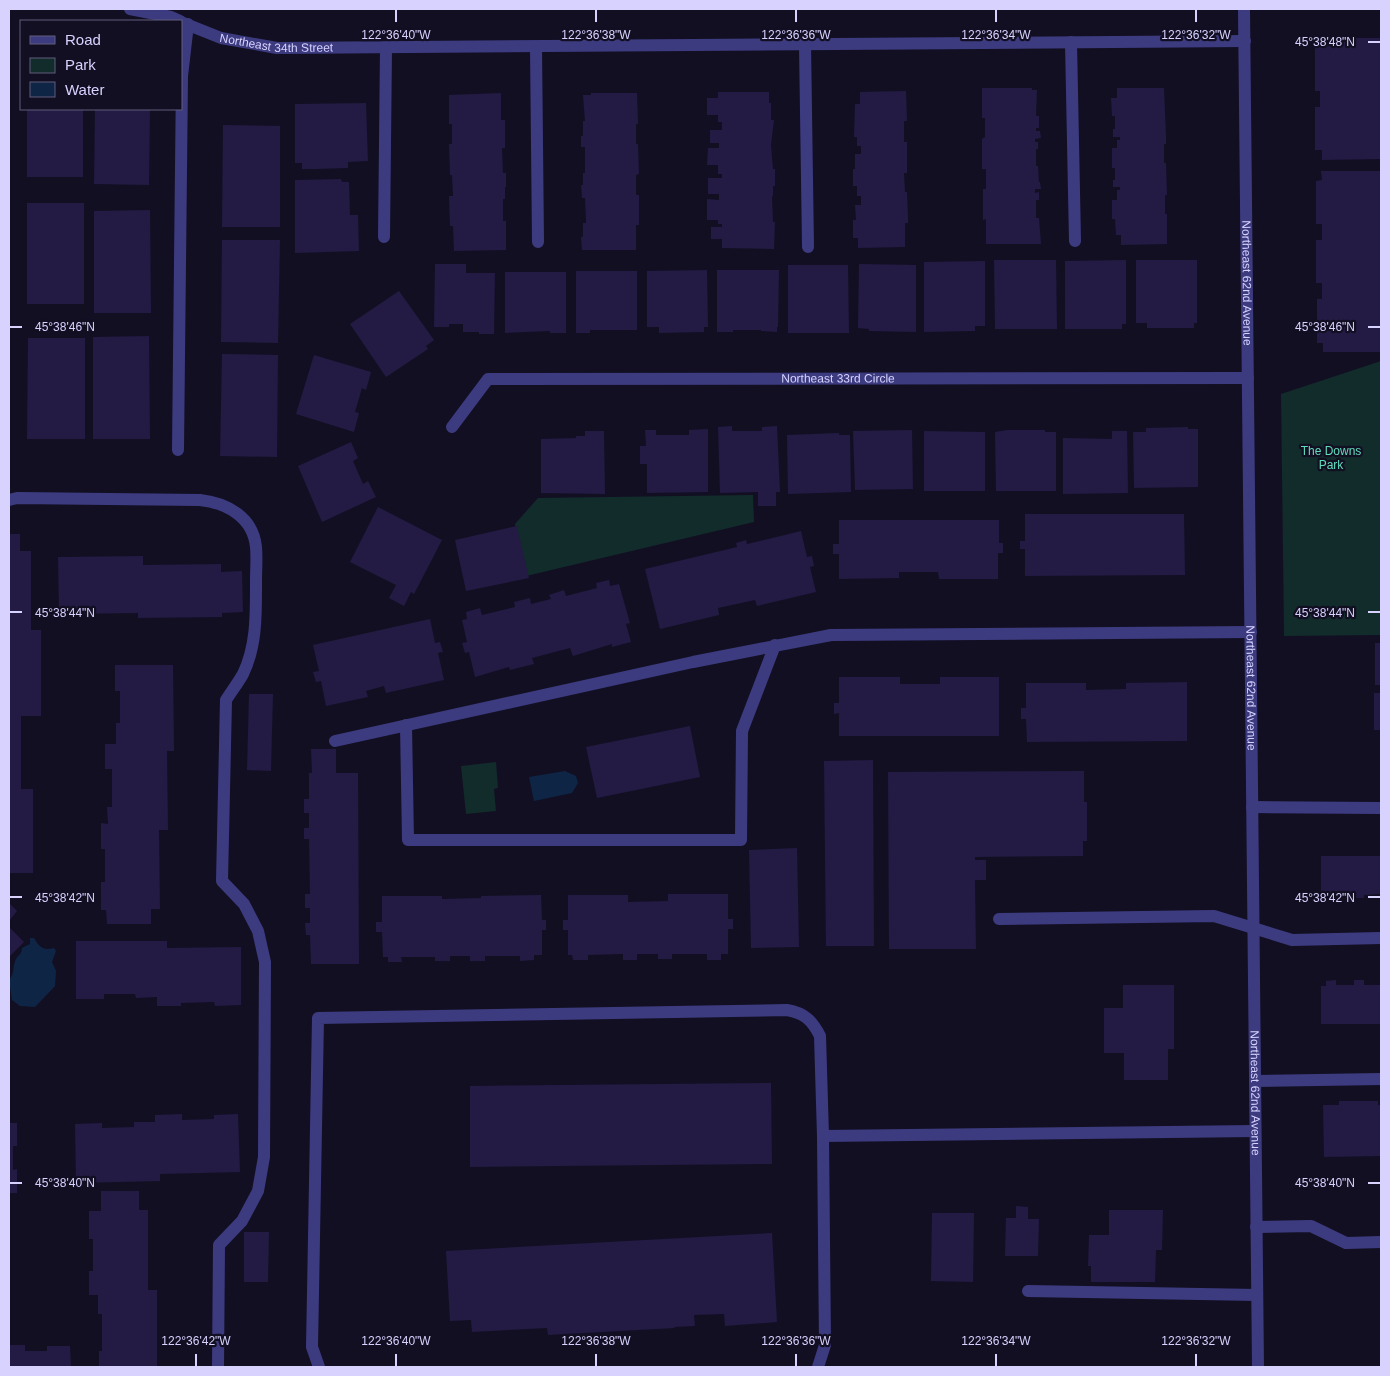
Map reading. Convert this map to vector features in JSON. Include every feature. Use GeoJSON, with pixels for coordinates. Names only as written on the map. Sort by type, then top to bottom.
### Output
{"type":"FeatureCollection","features":[{"type":"Feature","properties":{"kind":"street","name":"Northeast 34th Street"},"geometry":{"type":"LineString","coordinates":[[130,9],[177,20]]}},
{"type":"Feature","properties":{"kind":"street","name":"Northeast 62nd Avenue"},"geometry":{"type":"LineString","coordinates":[[1244,9],[1258,1367]]}},
{"type":"Feature","properties":{"kind":"street","name":"Northeast 34th Street"},"geometry":{"type":"LineString","coordinates":[[183,22],[221,38],[277,48],[1245,41]]}},
{"type":"Feature","properties":{"kind":"street"},"geometry":{"type":"LineString","coordinates":[[182,76],[183,22]]}},
{"type":"Feature","properties":{"kind":"street"},"geometry":{"type":"LineString","coordinates":[[1071,42],[1075,241]]}},
{"type":"Feature","properties":{"kind":"street"},"geometry":{"type":"LineString","coordinates":[[805,44],[808,247]]}},
{"type":"Feature","properties":{"kind":"street"},"geometry":{"type":"LineString","coordinates":[[536,47],[538,242]]}},
{"type":"Feature","properties":{"kind":"street"},"geometry":{"type":"LineString","coordinates":[[384,237],[386,48]]}},
{"type":"Feature","properties":{"kind":"street"},"geometry":{"type":"LineString","coordinates":[[178,450],[182,110]]}},
{"type":"Feature","properties":{"kind":"street","name":"Northeast 33rd Circle"},"geometry":{"type":"LineString","coordinates":[[452,427],[488,379],[1248,378]]}},
{"type":"Feature","properties":{"kind":"street"},"geometry":{"type":"LineString","coordinates":[[9,500],[17,498],[200,500],[216,502],[230,508],[242,518],[252,530],[256,546],[256,618],[252,647],[242,675],[226,700],[222,881],[244,904],[258,931],[265,962],[264,1157],[258,1190],[242,1221],[219,1245],[218,1367]]}},
{"type":"Feature","properties":{"kind":"street"},"geometry":{"type":"LineString","coordinates":[[335,741],[831,634],[1251,632]]}},
{"type":"Feature","properties":{"kind":"street"},"geometry":{"type":"LineString","coordinates":[[406,725],[408,840],[741,840],[742,730],[775,645]]}},
{"type":"Feature","properties":{"kind":"street"},"geometry":{"type":"LineString","coordinates":[[1252,807],[1381,808]]}},
{"type":"Feature","properties":{"kind":"street"},"geometry":{"type":"LineString","coordinates":[[999,919],[1214,916],[1292,940],[1381,938]]}},
{"type":"Feature","properties":{"kind":"street"},"geometry":{"type":"LineString","coordinates":[[319,1367],[312,1347],[318,1018],[786,1010],[798,1012],[807,1018],[815,1026],[820,1036],[825,1345],[818,1367]]}},
{"type":"Feature","properties":{"kind":"street"},"geometry":{"type":"LineString","coordinates":[[1255,1081],[1381,1079]]}},
{"type":"Feature","properties":{"kind":"street"},"geometry":{"type":"LineString","coordinates":[[823,1136],[1255,1131]]}},
{"type":"Feature","properties":{"kind":"street"},"geometry":{"type":"LineString","coordinates":[[1256,1228],[1311,1226],[1346,1243],[1381,1242]]}},
{"type":"Feature","properties":{"kind":"street"},"geometry":{"type":"LineString","coordinates":[[1028,1291],[1258,1295]]}},
{"type":"Feature","properties":{"kind":"green space","name":"The Downs Park"},"geometry":{"type":"Polygon","coordinates":[[[1381,361],[1381,635],[1284,636],[1281,394],[1381,361]]]}},
{"type":"Feature","properties":{"kind":"green space"},"geometry":{"type":"Polygon","coordinates":[[[753,495],[754,522],[526,576],[515,524],[538,498],[753,495]]]}},
{"type":"Feature","properties":{"kind":"green space"},"geometry":{"type":"Polygon","coordinates":[[[496,762],[498,788],[494,789],[496,811],[466,814],[461,766],[496,762]]]}},
{"type":"Feature","properties":{"kind":"water"},"geometry":{"type":"Polygon","coordinates":[[[565,771],[576,776],[578,783],[572,793],[534,801],[529,777],[565,771]]]}},
{"type":"Feature","properties":{"kind":"water"},"geometry":{"type":"Polygon","coordinates":[[[30,938],[34,938],[42,948],[54,948],[56,951],[52,962],[56,971],[55,986],[35,1007],[20,1006],[12,1000],[9,980],[16,959],[21,953],[22,948],[30,944],[30,938]]]}},
{"type":"Feature","properties":{"kind":"building"},"geometry":{"type":"Polygon","coordinates":[[[1320,38],[1381,38],[1381,159],[1322,160],[1322,150],[1315,150],[1315,107],[1320,107],[1320,91],[1315,91],[1315,47],[1320,47],[1320,38]]]}},
{"type":"Feature","properties":{"kind":"building"},"geometry":{"type":"Polygon","coordinates":[[[982,88],[1032,88],[1032,90],[1037,90],[1036,116],[1039,116],[1039,128],[1036,128],[1036,131],[1040,131],[1041,138],[1035,139],[1035,142],[1038,142],[1036,166],[1038,166],[1041,189],[1035,189],[1035,193],[1039,192],[1039,200],[1036,200],[1036,218],[1039,218],[1041,244],[986,244],[986,219],[983,220],[983,189],[986,189],[986,169],[982,169],[982,139],[985,137],[985,118],[982,118],[982,88]]]}},
{"type":"Feature","properties":{"kind":"building"},"geometry":{"type":"Polygon","coordinates":[[[1117,88],[1164,88],[1167,244],[1121,245],[1121,235],[1116,235],[1115,219],[1112,219],[1112,200],[1117,200],[1117,190],[1120,190],[1120,187],[1113,187],[1115,168],[1112,168],[1112,148],[1117,148],[1117,140],[1120,140],[1120,137],[1113,137],[1115,116],[1112,116],[1111,98],[1117,98],[1117,88]]]}},
{"type":"Feature","properties":{"kind":"building"},"geometry":{"type":"Polygon","coordinates":[[[906,91],[907,121],[904,121],[904,142],[907,142],[907,173],[904,173],[908,223],[905,223],[905,247],[858,248],[858,238],[853,238],[853,220],[856,220],[855,205],[861,205],[861,196],[857,196],[857,186],[853,186],[853,169],[855,169],[855,154],[861,154],[861,146],[857,146],[857,137],[854,137],[855,104],[860,104],[860,92],[906,91]]]}},
{"type":"Feature","properties":{"kind":"building"},"geometry":{"type":"Polygon","coordinates":[[[718,92],[769,92],[771,120],[774,120],[771,145],[773,169],[775,169],[775,186],[773,186],[772,196],[773,222],[775,222],[774,249],[722,248],[722,239],[711,239],[711,227],[722,227],[722,224],[718,224],[718,220],[707,220],[707,199],[719,200],[719,194],[708,194],[708,178],[722,178],[722,174],[718,174],[718,165],[707,165],[708,148],[719,148],[719,143],[710,143],[710,130],[722,130],[722,122],[718,122],[718,115],[707,115],[707,98],[718,98],[718,92]]]}},
{"type":"Feature","properties":{"kind":"building"},"geometry":{"type":"Polygon","coordinates":[[[501,93],[501,120],[505,120],[505,148],[502,148],[503,173],[506,173],[503,221],[506,221],[506,250],[454,251],[453,226],[450,226],[449,196],[453,196],[452,175],[450,175],[449,144],[452,144],[452,124],[449,124],[449,95],[501,93]]]}},
{"type":"Feature","properties":{"kind":"building"},"geometry":{"type":"Polygon","coordinates":[[[591,93],[637,93],[638,124],[636,124],[636,144],[638,144],[639,174],[636,175],[636,195],[639,195],[639,225],[636,225],[636,250],[582,250],[583,223],[586,223],[585,198],[582,198],[581,185],[583,185],[583,173],[585,173],[585,147],[581,147],[583,121],[585,121],[583,95],[591,95],[591,93]]]}},
{"type":"Feature","properties":{"kind":"building"},"geometry":{"type":"Polygon","coordinates":[[[366,103],[368,161],[348,162],[348,168],[316,169],[302,169],[302,163],[295,163],[295,104],[366,103]]]}},
{"type":"Feature","properties":{"kind":"building"},"geometry":{"type":"Polygon","coordinates":[[[27,110],[83,110],[83,177],[27,177],[27,110]]]}},
{"type":"Feature","properties":{"kind":"building"},"geometry":{"type":"Polygon","coordinates":[[[95,110],[150,110],[149,185],[94,184],[95,110]]]}},
{"type":"Feature","properties":{"kind":"building"},"geometry":{"type":"Polygon","coordinates":[[[223,125],[280,126],[280,227],[222,227],[223,125]]]}},
{"type":"Feature","properties":{"kind":"building"},"geometry":{"type":"Polygon","coordinates":[[[1321,171],[1381,171],[1381,352],[1323,352],[1323,343],[1317,343],[1317,299],[1322,299],[1322,283],[1316,283],[1316,240],[1322,240],[1322,224],[1316,224],[1316,181],[1322,180],[1321,171]]]}},
{"type":"Feature","properties":{"kind":"building"},"geometry":{"type":"Polygon","coordinates":[[[341,179],[342,182],[349,182],[350,215],[358,215],[359,251],[295,253],[295,180],[341,179]]]}},
{"type":"Feature","properties":{"kind":"building"},"geometry":{"type":"Polygon","coordinates":[[[27,203],[84,203],[84,304],[27,304],[27,203]]]}},
{"type":"Feature","properties":{"kind":"building"},"geometry":{"type":"Polygon","coordinates":[[[150,210],[151,313],[94,313],[94,211],[150,210]]]}},
{"type":"Feature","properties":{"kind":"building"},"geometry":{"type":"Polygon","coordinates":[[[222,240],[280,240],[278,343],[221,342],[222,240]]]}},
{"type":"Feature","properties":{"kind":"building"},"geometry":{"type":"Polygon","coordinates":[[[994,260],[1056,260],[1057,329],[995,329],[994,260]]]}},
{"type":"Feature","properties":{"kind":"building"},"geometry":{"type":"Polygon","coordinates":[[[1126,260],[1126,324],[1122,324],[1122,329],[1065,329],[1065,261],[1126,260]]]}},
{"type":"Feature","properties":{"kind":"building"},"geometry":{"type":"Polygon","coordinates":[[[1136,260],[1197,260],[1197,323],[1194,323],[1194,328],[1147,328],[1147,323],[1136,323],[1136,260]]]}},
{"type":"Feature","properties":{"kind":"building"},"geometry":{"type":"Polygon","coordinates":[[[985,261],[985,326],[975,326],[975,331],[924,332],[924,262],[985,261]]]}},
{"type":"Feature","properties":{"kind":"building"},"geometry":{"type":"Polygon","coordinates":[[[435,264],[466,264],[466,273],[495,273],[494,334],[463,332],[463,324],[449,324],[449,327],[434,327],[435,264]]]}},
{"type":"Feature","properties":{"kind":"building"},"geometry":{"type":"Polygon","coordinates":[[[859,264],[916,265],[916,332],[869,331],[869,329],[858,328],[859,264]]]}},
{"type":"Feature","properties":{"kind":"building"},"geometry":{"type":"Polygon","coordinates":[[[788,265],[848,265],[849,333],[788,333],[788,265]]]}},
{"type":"Feature","properties":{"kind":"building"},"geometry":{"type":"Polygon","coordinates":[[[707,270],[708,327],[704,327],[704,332],[659,333],[659,327],[647,327],[647,271],[707,270]]]}},
{"type":"Feature","properties":{"kind":"building"},"geometry":{"type":"Polygon","coordinates":[[[717,270],[779,270],[777,332],[733,330],[733,332],[717,332],[717,270]]]}},
{"type":"Feature","properties":{"kind":"building"},"geometry":{"type":"Polygon","coordinates":[[[576,271],[637,271],[637,330],[590,330],[590,333],[576,333],[576,271]]]}},
{"type":"Feature","properties":{"kind":"building"},"geometry":{"type":"Polygon","coordinates":[[[505,272],[566,272],[566,333],[550,333],[550,331],[505,333],[505,272]]]}},
{"type":"Feature","properties":{"kind":"building"},"geometry":{"type":"Polygon","coordinates":[[[399,291],[434,340],[426,346],[428,349],[386,377],[350,324],[399,291]]]}},
{"type":"Feature","properties":{"kind":"building"},"geometry":{"type":"Polygon","coordinates":[[[149,336],[150,439],[93,439],[93,337],[149,336]]]}},
{"type":"Feature","properties":{"kind":"building"},"geometry":{"type":"Polygon","coordinates":[[[28,338],[85,338],[85,439],[27,439],[28,338]]]}},
{"type":"Feature","properties":{"kind":"building"},"geometry":{"type":"Polygon","coordinates":[[[222,354],[278,355],[277,457],[220,456],[222,354]]]}},
{"type":"Feature","properties":{"kind":"building"},"geometry":{"type":"Polygon","coordinates":[[[314,355],[371,372],[366,390],[362,388],[355,412],[359,413],[354,432],[296,414],[314,355]]]}},
{"type":"Feature","properties":{"kind":"building"},"geometry":{"type":"Polygon","coordinates":[[[732,426],[732,431],[762,431],[762,427],[777,426],[780,492],[776,492],[776,506],[758,506],[758,492],[720,493],[718,427],[732,426]]]}},
{"type":"Feature","properties":{"kind":"building"},"geometry":{"type":"Polygon","coordinates":[[[1188,427],[1188,429],[1198,429],[1198,487],[1134,488],[1133,432],[1146,432],[1146,428],[1188,427]]]}},
{"type":"Feature","properties":{"kind":"building"},"geometry":{"type":"Polygon","coordinates":[[[708,429],[708,492],[647,493],[647,464],[640,464],[640,446],[646,446],[645,430],[656,430],[656,435],[689,435],[689,430],[708,429]]]}},
{"type":"Feature","properties":{"kind":"building"},"geometry":{"type":"Polygon","coordinates":[[[912,430],[913,489],[855,490],[853,431],[912,430]]]}},
{"type":"Feature","properties":{"kind":"building"},"geometry":{"type":"Polygon","coordinates":[[[1007,430],[1045,430],[1045,432],[1056,432],[1056,491],[996,491],[995,432],[1007,430]]]}},
{"type":"Feature","properties":{"kind":"building"},"geometry":{"type":"Polygon","coordinates":[[[585,431],[604,431],[605,494],[541,493],[541,439],[576,438],[576,436],[585,436],[585,431]]]}},
{"type":"Feature","properties":{"kind":"building"},"geometry":{"type":"Polygon","coordinates":[[[924,431],[985,432],[985,491],[924,491],[924,431]]]}},
{"type":"Feature","properties":{"kind":"building"},"geometry":{"type":"Polygon","coordinates":[[[1112,431],[1127,431],[1128,493],[1063,494],[1063,438],[1112,439],[1112,431]]]}},
{"type":"Feature","properties":{"kind":"building"},"geometry":{"type":"Polygon","coordinates":[[[839,433],[839,435],[850,435],[851,492],[788,494],[787,435],[839,433]]]}},
{"type":"Feature","properties":{"kind":"building"},"geometry":{"type":"Polygon","coordinates":[[[351,442],[358,458],[353,461],[363,484],[368,481],[376,497],[322,522],[298,466],[351,442]]]}},
{"type":"Feature","properties":{"kind":"building"},"geometry":{"type":"Polygon","coordinates":[[[378,507],[442,540],[414,594],[411,592],[404,606],[389,598],[396,585],[350,562],[378,507]]]}},
{"type":"Feature","properties":{"kind":"building"},"geometry":{"type":"Polygon","coordinates":[[[1025,514],[1184,514],[1185,575],[1025,576],[1025,549],[1020,549],[1020,541],[1025,541],[1025,514]]]}},
{"type":"Feature","properties":{"kind":"building"},"geometry":{"type":"Polygon","coordinates":[[[839,520],[999,520],[999,543],[1003,543],[1003,553],[998,553],[998,579],[939,579],[938,572],[899,572],[899,578],[839,579],[839,554],[833,554],[833,544],[839,544],[839,520]]]}},
{"type":"Feature","properties":{"kind":"building"},"geometry":{"type":"Polygon","coordinates":[[[517,526],[529,578],[466,591],[455,540],[517,526]]]}},
{"type":"Feature","properties":{"kind":"building"},"geometry":{"type":"Polygon","coordinates":[[[801,531],[807,557],[812,556],[814,566],[810,567],[816,592],[757,606],[755,600],[718,608],[719,615],[660,629],[645,569],[737,547],[736,543],[746,540],[747,544],[801,531]]]}},
{"type":"Feature","properties":{"kind":"building"},"geometry":{"type":"Polygon","coordinates":[[[9,534],[20,534],[20,551],[31,551],[31,630],[41,630],[41,716],[21,716],[21,789],[33,789],[33,873],[9,873],[9,534]]]}},
{"type":"Feature","properties":{"kind":"building"},"geometry":{"type":"Polygon","coordinates":[[[143,556],[143,565],[221,564],[221,572],[242,571],[243,612],[222,613],[222,617],[138,618],[138,613],[59,614],[58,557],[143,556]]]}},
{"type":"Feature","properties":{"kind":"building"},"geometry":{"type":"Polygon","coordinates":[[[609,580],[610,586],[619,584],[630,623],[626,624],[631,642],[612,647],[612,644],[573,656],[570,648],[532,658],[534,664],[510,670],[509,667],[475,677],[469,652],[465,653],[462,643],[467,642],[462,620],[467,619],[466,612],[480,608],[482,615],[515,607],[514,602],[530,598],[531,604],[551,599],[549,595],[564,590],[566,596],[597,588],[596,583],[609,580]]]}},
{"type":"Feature","properties":{"kind":"building"},"geometry":{"type":"Polygon","coordinates":[[[430,619],[435,643],[440,642],[443,652],[438,653],[444,680],[386,693],[384,686],[366,691],[368,697],[326,706],[321,681],[316,682],[313,672],[319,671],[313,645],[430,619]]]}},
{"type":"Feature","properties":{"kind":"building"},"geometry":{"type":"Polygon","coordinates":[[[1375,643],[1381,643],[1381,685],[1375,685],[1375,643]]]}},
{"type":"Feature","properties":{"kind":"building"},"geometry":{"type":"Polygon","coordinates":[[[115,665],[173,665],[174,751],[167,751],[168,830],[159,830],[160,909],[151,909],[151,924],[107,924],[106,910],[101,910],[101,882],[105,882],[105,849],[101,849],[101,823],[108,824],[107,807],[112,807],[112,769],[105,769],[105,744],[116,744],[116,723],[120,723],[120,691],[115,691],[115,665]]]}},
{"type":"Feature","properties":{"kind":"building"},"geometry":{"type":"Polygon","coordinates":[[[839,677],[900,677],[900,684],[940,684],[940,677],[999,677],[999,736],[839,736],[839,713],[834,714],[834,703],[839,703],[839,677]]]}},
{"type":"Feature","properties":{"kind":"building"},"geometry":{"type":"Polygon","coordinates":[[[1187,682],[1187,741],[1027,742],[1026,719],[1021,719],[1021,708],[1026,708],[1026,683],[1086,683],[1086,690],[1126,689],[1126,683],[1187,682]]]}},
{"type":"Feature","properties":{"kind":"building"},"geometry":{"type":"Polygon","coordinates":[[[1374,693],[1381,693],[1381,730],[1374,730],[1374,693]]]}},
{"type":"Feature","properties":{"kind":"building"},"geometry":{"type":"Polygon","coordinates":[[[249,694],[273,694],[271,771],[247,770],[249,694]]]}},
{"type":"Feature","properties":{"kind":"building"},"geometry":{"type":"Polygon","coordinates":[[[690,726],[700,777],[597,798],[586,747],[690,726]]]}},
{"type":"Feature","properties":{"kind":"building"},"geometry":{"type":"Polygon","coordinates":[[[311,749],[336,749],[336,773],[358,773],[359,964],[311,964],[310,935],[306,935],[305,923],[310,923],[310,908],[305,908],[305,894],[310,894],[309,839],[304,839],[304,828],[309,828],[309,813],[304,813],[304,799],[309,799],[309,773],[312,773],[311,749]]]}},
{"type":"Feature","properties":{"kind":"building"},"geometry":{"type":"Polygon","coordinates":[[[873,760],[874,946],[826,946],[824,761],[873,760]]]}},
{"type":"Feature","properties":{"kind":"building"},"geometry":{"type":"Polygon","coordinates":[[[1084,771],[1084,802],[1087,802],[1087,841],[1083,841],[1083,856],[975,857],[975,860],[986,860],[986,880],[975,880],[976,949],[889,949],[888,772],[1084,771]]]}},
{"type":"Feature","properties":{"kind":"building"},"geometry":{"type":"Polygon","coordinates":[[[797,848],[799,947],[751,948],[749,850],[797,848]]]}},
{"type":"Feature","properties":{"kind":"building"},"geometry":{"type":"Polygon","coordinates":[[[1321,856],[1381,856],[1381,894],[1364,895],[1364,898],[1354,898],[1354,895],[1336,895],[1336,898],[1326,898],[1325,895],[1321,895],[1321,856]]]}},
{"type":"Feature","properties":{"kind":"building"},"geometry":{"type":"Polygon","coordinates":[[[668,894],[728,894],[728,919],[733,919],[733,929],[728,929],[728,954],[721,954],[721,960],[707,960],[707,954],[672,954],[672,959],[658,959],[658,954],[637,954],[637,960],[623,960],[623,954],[588,955],[588,960],[573,960],[572,955],[568,955],[568,930],[563,930],[563,920],[568,920],[568,895],[628,895],[628,902],[668,901],[668,894]]]}},
{"type":"Feature","properties":{"kind":"building"},"geometry":{"type":"Polygon","coordinates":[[[541,895],[542,920],[546,920],[546,930],[542,930],[542,955],[534,955],[534,960],[520,961],[520,956],[485,956],[485,961],[470,961],[470,956],[450,956],[450,961],[435,961],[435,957],[401,957],[402,962],[388,962],[388,957],[383,957],[382,932],[376,932],[376,922],[382,922],[382,896],[442,896],[442,899],[541,895]]]}},
{"type":"Feature","properties":{"kind":"building"},"geometry":{"type":"Polygon","coordinates":[[[9,903],[17,911],[9,921],[9,903]]]}},
{"type":"Feature","properties":{"kind":"building"},"geometry":{"type":"Polygon","coordinates":[[[9,927],[24,942],[9,957],[9,927]]]}},
{"type":"Feature","properties":{"kind":"building"},"geometry":{"type":"Polygon","coordinates":[[[76,941],[167,941],[167,948],[241,947],[241,1005],[215,1006],[214,1002],[181,1003],[181,1006],[157,1006],[157,997],[136,998],[135,994],[104,994],[104,999],[76,999],[76,941]]]}},
{"type":"Feature","properties":{"kind":"building"},"geometry":{"type":"Polygon","coordinates":[[[1336,980],[1336,985],[1354,985],[1354,980],[1364,980],[1364,985],[1381,985],[1381,1024],[1321,1024],[1321,986],[1326,986],[1326,981],[1336,980]]]}},
{"type":"Feature","properties":{"kind":"building"},"geometry":{"type":"Polygon","coordinates":[[[1123,985],[1174,985],[1174,1049],[1168,1049],[1168,1080],[1124,1080],[1124,1053],[1104,1053],[1104,1008],[1123,1008],[1123,985]]]}},
{"type":"Feature","properties":{"kind":"building"},"geometry":{"type":"Polygon","coordinates":[[[771,1083],[772,1164],[470,1167],[470,1086],[771,1083]]]}},
{"type":"Feature","properties":{"kind":"building"},"geometry":{"type":"Polygon","coordinates":[[[1339,1101],[1378,1101],[1378,1105],[1381,1105],[1381,1156],[1324,1157],[1323,1105],[1339,1105],[1339,1101]]]}},
{"type":"Feature","properties":{"kind":"building"},"geometry":{"type":"Polygon","coordinates":[[[182,1114],[182,1120],[214,1119],[214,1115],[238,1114],[240,1172],[160,1174],[160,1181],[76,1183],[75,1124],[102,1123],[102,1128],[134,1127],[134,1122],[155,1122],[155,1115],[182,1114]]]}},
{"type":"Feature","properties":{"kind":"building"},"geometry":{"type":"Polygon","coordinates":[[[9,1123],[17,1123],[17,1146],[13,1146],[13,1170],[17,1169],[17,1193],[9,1193],[9,1123]]]}},
{"type":"Feature","properties":{"kind":"building"},"geometry":{"type":"Polygon","coordinates":[[[101,1191],[139,1191],[139,1210],[148,1210],[148,1290],[157,1290],[157,1367],[99,1367],[99,1351],[102,1351],[102,1314],[98,1314],[98,1295],[89,1295],[89,1271],[93,1271],[93,1239],[89,1239],[89,1211],[101,1211],[101,1191]]]}},
{"type":"Feature","properties":{"kind":"building"},"geometry":{"type":"Polygon","coordinates":[[[1016,1206],[1028,1207],[1028,1219],[1039,1219],[1038,1256],[1005,1256],[1006,1218],[1016,1218],[1016,1206]]]}},
{"type":"Feature","properties":{"kind":"building"},"geometry":{"type":"Polygon","coordinates":[[[1109,1210],[1163,1210],[1162,1250],[1156,1250],[1155,1282],[1091,1282],[1091,1266],[1088,1266],[1089,1235],[1109,1235],[1109,1210]]]}},
{"type":"Feature","properties":{"kind":"building"},"geometry":{"type":"Polygon","coordinates":[[[932,1213],[974,1213],[973,1282],[931,1281],[932,1213]]]}},
{"type":"Feature","properties":{"kind":"building"},"geometry":{"type":"Polygon","coordinates":[[[244,1232],[269,1232],[268,1282],[244,1282],[244,1232]]]}},
{"type":"Feature","properties":{"kind":"building"},"geometry":{"type":"Polygon","coordinates":[[[772,1233],[777,1322],[725,1326],[724,1314],[694,1315],[695,1326],[548,1335],[547,1328],[472,1332],[471,1320],[450,1321],[446,1251],[772,1233]]]}},
{"type":"Feature","properties":{"kind":"building"},"geometry":{"type":"Polygon","coordinates":[[[9,1345],[25,1345],[25,1351],[47,1351],[47,1346],[70,1346],[71,1367],[9,1367],[9,1345]]]}}]}
